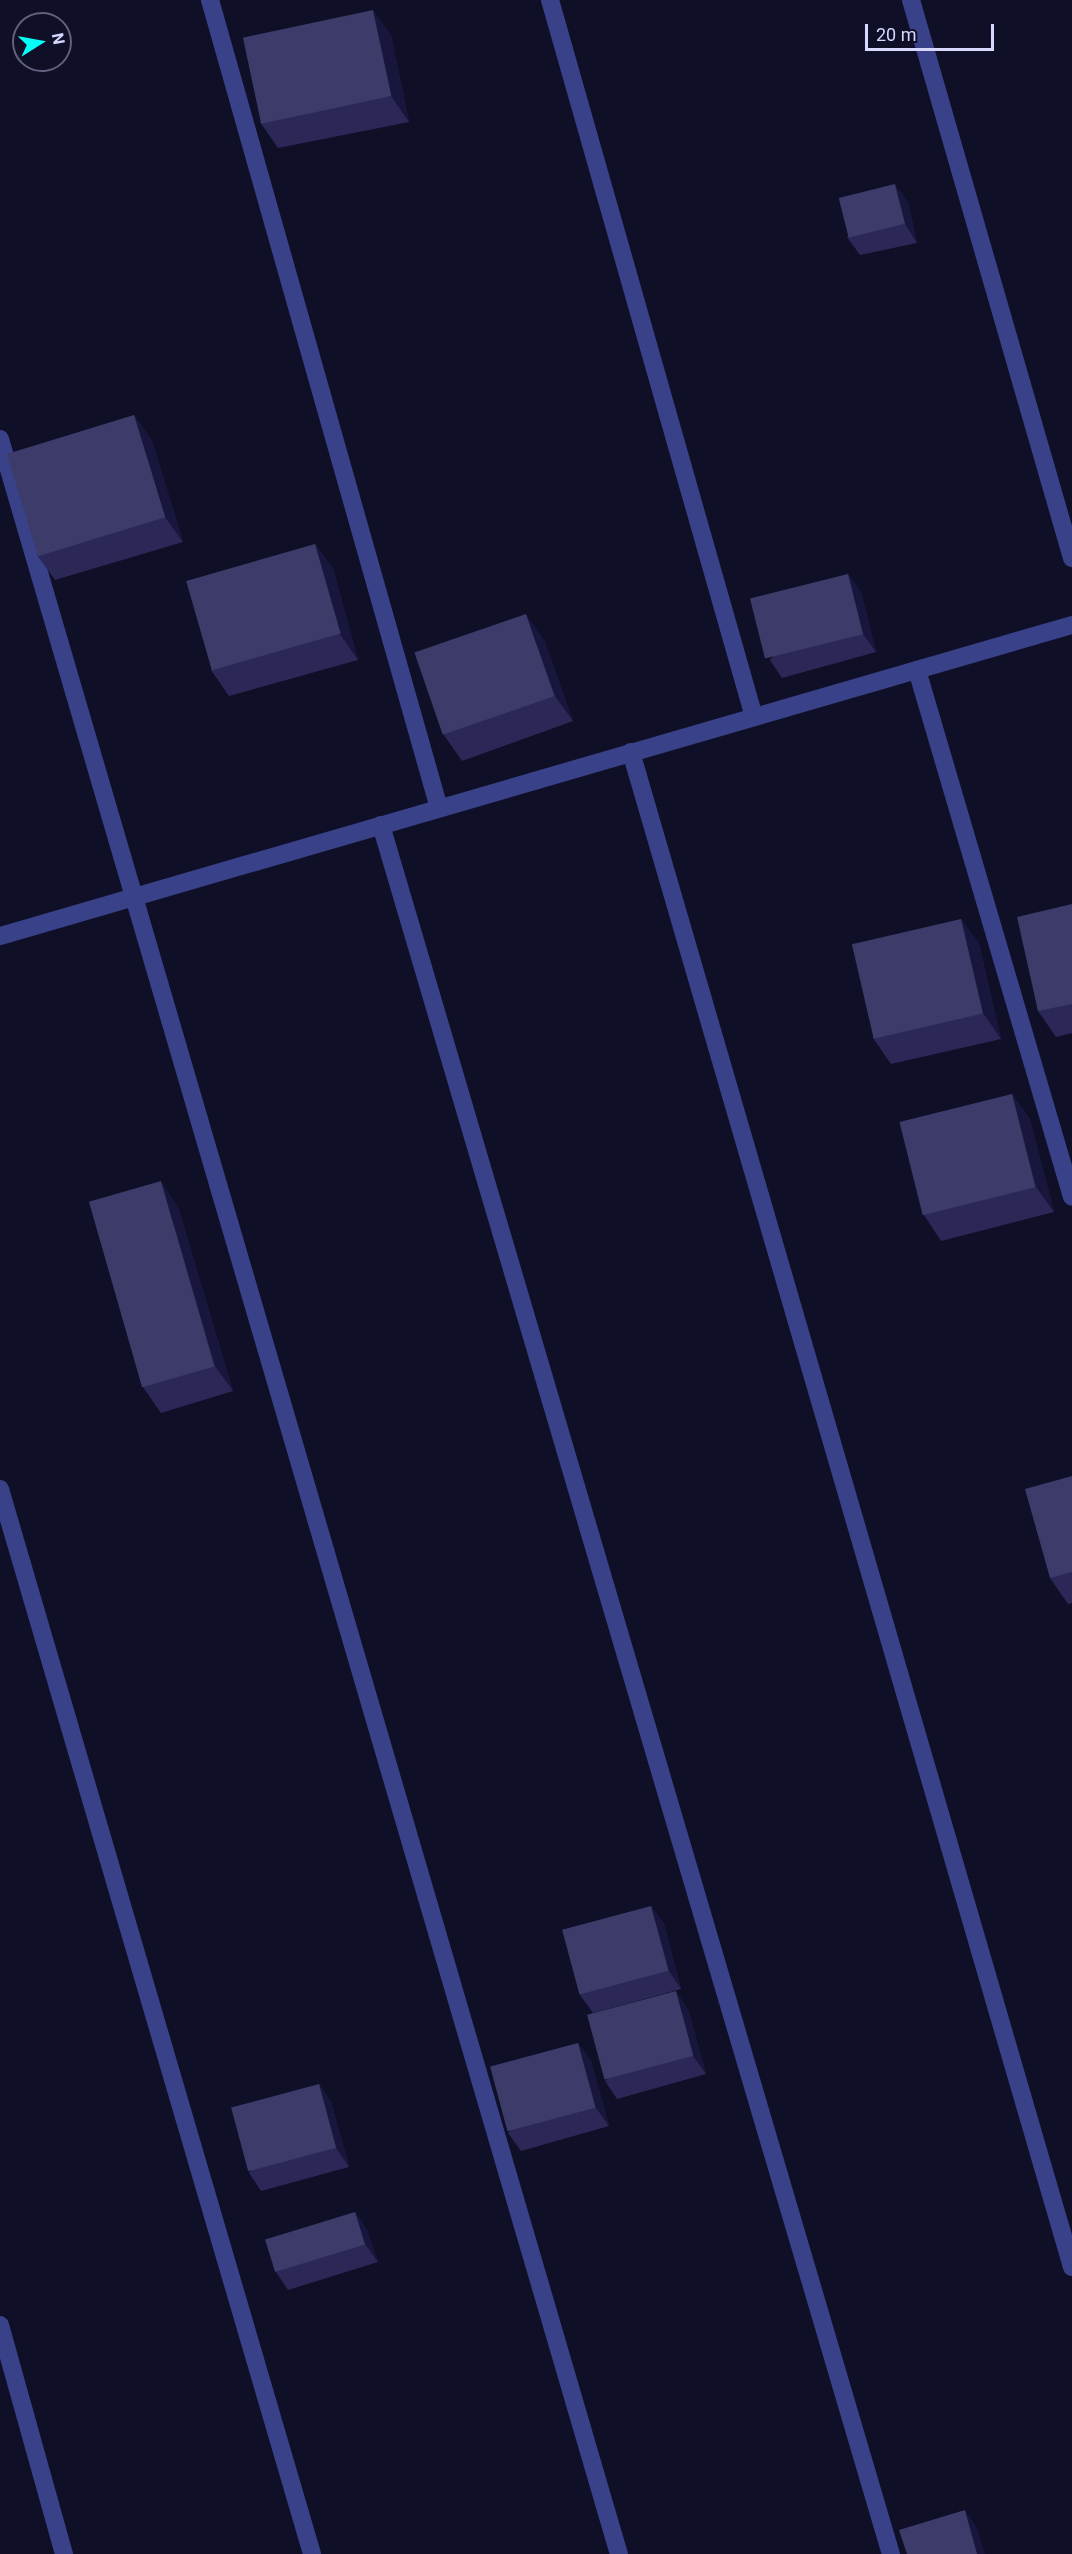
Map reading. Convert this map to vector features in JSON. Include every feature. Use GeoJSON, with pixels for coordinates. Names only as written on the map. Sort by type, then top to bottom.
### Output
{"type":"FeatureCollection","features":[{"type":"Feature","properties":{"kind":"street"},"geometry":{"type":"LineString","coordinates":[[210,0],[440,808]]}},
{"type":"Feature","properties":{"kind":"street"},"geometry":{"type":"LineString","coordinates":[[550,0],[754,717]]}},
{"type":"Feature","properties":{"kind":"street"},"geometry":{"type":"LineString","coordinates":[[911,0],[1072,558]]}},
{"type":"Feature","properties":{"kind":"street"},"geometry":{"type":"LineString","coordinates":[[0,439],[619,2554]]}},
{"type":"Feature","properties":{"kind":"street"},"geometry":{"type":"LineString","coordinates":[[0,936],[1072,625]]}},
{"type":"Feature","properties":{"kind":"street"},"geometry":{"type":"LineString","coordinates":[[917,670],[1072,1197]]}},
{"type":"Feature","properties":{"kind":"street"},"geometry":{"type":"LineString","coordinates":[[631,752],[1072,2267]]}},
{"type":"Feature","properties":{"kind":"street"},"geometry":{"type":"LineString","coordinates":[[381,825],[891,2554]]}},
{"type":"Feature","properties":{"kind":"street"},"geometry":{"type":"LineString","coordinates":[[0,1489],[312,2554]]}},
{"type":"Feature","properties":{"kind":"street"},"geometry":{"type":"LineString","coordinates":[[0,2325],[64,2554]]}},
{"type":"Feature","properties":{"kind":"building"},"geometry":{"type":"Polygon","coordinates":[[[373,10],[391,96],[261,124],[243,38],[373,10]]]}},
{"type":"Feature","properties":{"kind":"building"},"geometry":{"type":"Polygon","coordinates":[[[895,184],[905,224],[849,238],[839,198],[895,184]]]}},
{"type":"Feature","properties":{"kind":"building"},"geometry":{"type":"Polygon","coordinates":[[[134,415],[165,517],[38,556],[7,454],[134,415]]]}},
{"type":"Feature","properties":{"kind":"building"},"geometry":{"type":"Polygon","coordinates":[[[315,544],[341,633],[212,670],[186,581],[315,544]]]}},
{"type":"Feature","properties":{"kind":"building"},"geometry":{"type":"Polygon","coordinates":[[[848,574],[863,634],[765,659],[750,598],[848,574]]]}},
{"type":"Feature","properties":{"kind":"building"},"geometry":{"type":"Polygon","coordinates":[[[526,614],[554,696],[443,735],[414,652],[526,614]]]}},
{"type":"Feature","properties":{"kind":"building"},"geometry":{"type":"Polygon","coordinates":[[[1072,904],[1072,1004],[1038,1011],[1017,917],[1072,904]]]}},
{"type":"Feature","properties":{"kind":"building"},"geometry":{"type":"Polygon","coordinates":[[[961,919],[983,1014],[874,1039],[852,944],[961,919]]]}},
{"type":"Feature","properties":{"kind":"building"},"geometry":{"type":"Polygon","coordinates":[[[1012,1094],[1035,1187],[923,1215],[899,1122],[1012,1094]]]}},
{"type":"Feature","properties":{"kind":"building"},"geometry":{"type":"Polygon","coordinates":[[[161,1181],[214,1367],[142,1387],[89,1202],[161,1181]]]}},
{"type":"Feature","properties":{"kind":"building"},"geometry":{"type":"Polygon","coordinates":[[[1072,1476],[1072,1572],[1050,1578],[1025,1489],[1072,1476]]]}},
{"type":"Feature","properties":{"kind":"building"},"geometry":{"type":"Polygon","coordinates":[[[651,1906],[668,1971],[579,1995],[562,1930],[651,1906]]]}},
{"type":"Feature","properties":{"kind":"building"},"geometry":{"type":"Polygon","coordinates":[[[676,1991],[693,2056],[604,2080],[587,2015],[676,1991]]]}},
{"type":"Feature","properties":{"kind":"building"},"geometry":{"type":"Polygon","coordinates":[[[578,2043],[595,2108],[507,2131],[490,2067],[578,2043]]]}},
{"type":"Feature","properties":{"kind":"building"},"geometry":{"type":"Polygon","coordinates":[[[319,2084],[336,2148],[248,2171],[231,2108],[319,2084]]]}},
{"type":"Feature","properties":{"kind":"building"},"geometry":{"type":"Polygon","coordinates":[[[355,2212],[365,2245],[275,2272],[265,2239],[355,2212]]]}},
{"type":"Feature","properties":{"kind":"building"},"geometry":{"type":"Polygon","coordinates":[[[965,2510],[977,2554],[907,2554],[899,2530],[965,2510]]]}}]}
